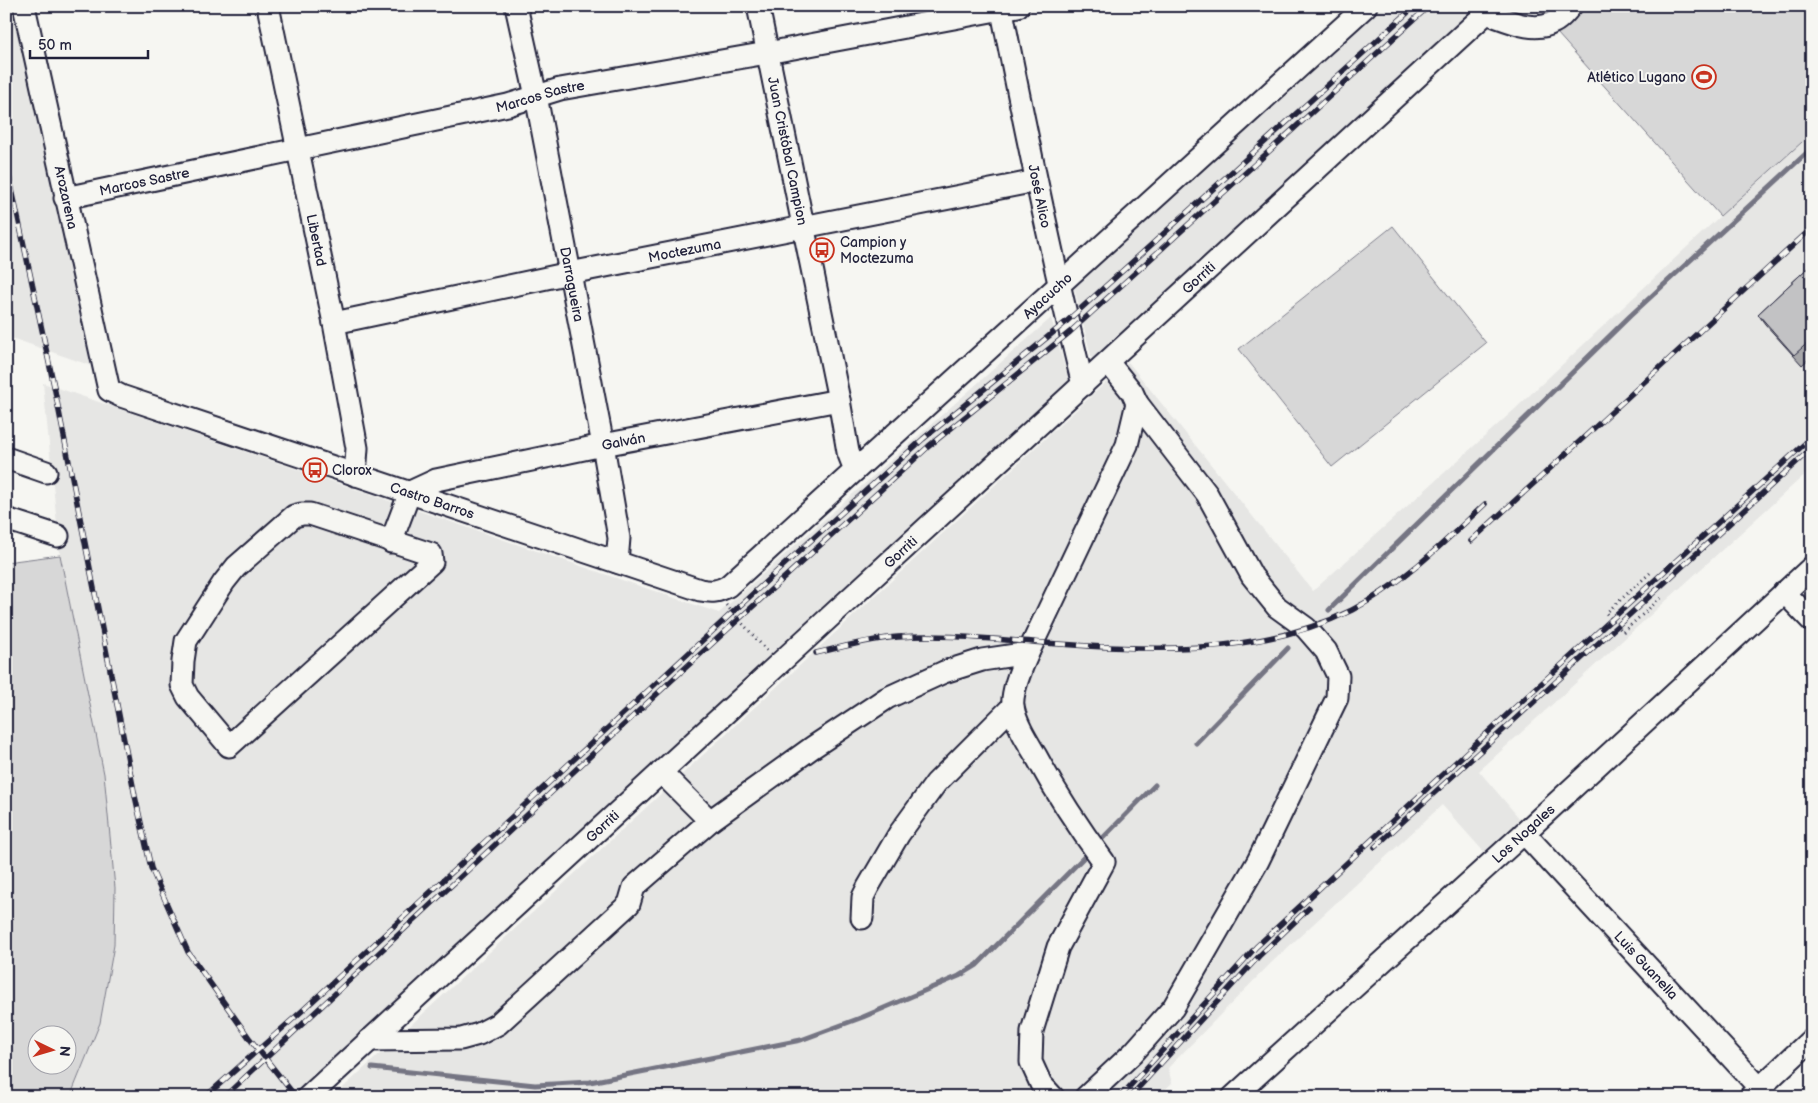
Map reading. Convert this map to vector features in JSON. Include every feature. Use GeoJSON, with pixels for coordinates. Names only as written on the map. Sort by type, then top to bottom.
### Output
{"type":"FeatureCollection","features":[{"type":"Feature","properties":{"kind":"street","name":"Arozarena"},"geometry":{"type":"LineString","coordinates":[[24,6],[109,390]]}},
{"type":"Feature","properties":{"kind":"street","name":"Libertad"},"geometry":{"type":"LineString","coordinates":[[268,6],[334,323],[357,448],[355,475]]}},
{"type":"Feature","properties":{"kind":"street","name":"Darragueira"},"geometry":{"type":"LineString","coordinates":[[516,6],[536,96],[603,445],[619,538],[617,562]]}},
{"type":"Feature","properties":{"kind":"street","name":"Juan Cristóbal Campion"},"geometry":{"type":"LineString","coordinates":[[758,6],[848,452],[855,470]]}},
{"type":"Feature","properties":{"kind":"street","name":"Ayacucho"},"geometry":{"type":"LineString","coordinates":[[721,589],[855,470],[1366,6]]}},
{"type":"Feature","properties":{"kind":"street"},"geometry":{"type":"LineString","coordinates":[[1490,10],[1526,25],[1541,28],[1556,22],[1572,6]]}},
{"type":"Feature","properties":{"kind":"street","name":"Marcos Sastre"},"geometry":{"type":"LineString","coordinates":[[65,198],[508,105],[560,89],[767,53],[1007,7]]}},
{"type":"Feature","properties":{"kind":"street","name":"José Alico"},"geometry":{"type":"LineString","coordinates":[[1007,7],[1036,181],[1066,322],[1083,386]]}},
{"type":"Feature","properties":{"kind":"street","name":"Gorriti"},"geometry":{"type":"LineString","coordinates":[[308,1097],[1490,10]]}},
{"type":"Feature","properties":{"kind":"street","name":"Moctezuma"},"geometry":{"type":"LineString","coordinates":[[334,323],[570,273],[1036,181]]}},
{"type":"Feature","properties":{"kind":"street"},"geometry":{"type":"LineString","coordinates":[[1086,1097],[1133,1053],[1173,1008],[1258,862],[1337,698],[1338,676],[1326,651],[1306,628],[1277,607],[1252,576],[1207,494],[1108,362]]}},
{"type":"Feature","properties":{"kind":"street","name":"Castro Barros"},"geometry":{"type":"LineString","coordinates":[[109,390],[130,399],[700,590],[721,589]]}},
{"type":"Feature","properties":{"kind":"street","name":"Galván"},"geometry":{"type":"LineString","coordinates":[[410,492],[436,480],[603,445],[839,400]]}},
{"type":"Feature","properties":{"kind":"street"},"geometry":{"type":"LineString","coordinates":[[1053,1097],[1041,1084],[1031,1062],[1032,1031],[1058,947],[1104,862],[1067,810],[1023,734],[1013,706],[1021,669],[1127,445],[1137,403]]}},
{"type":"Feature","properties":{"kind":"street"},"geometry":{"type":"LineString","coordinates":[[6,458],[46,472]]}},
{"type":"Feature","properties":{"kind":"street"},"geometry":{"type":"LineString","coordinates":[[391,542],[410,492]]}},
{"type":"Feature","properties":{"kind":"street"},"geometry":{"type":"LineString","coordinates":[[302,514],[310,514],[391,542],[431,554],[432,562],[229,746],[188,697],[182,685],[186,641],[224,582],[236,567],[279,529],[294,516],[302,514]]}},
{"type":"Feature","properties":{"kind":"street"},"geometry":{"type":"LineString","coordinates":[[6,519],[58,536]]}},
{"type":"Feature","properties":{"kind":"street","name":"Los Nogales"},"geometry":{"type":"LineString","coordinates":[[1233,1097],[1524,833],[1812,567]]}},
{"type":"Feature","properties":{"kind":"street"},"geometry":{"type":"LineString","coordinates":[[1784,592],[1812,621]]}},
{"type":"Feature","properties":{"kind":"street"},"geometry":{"type":"LineString","coordinates":[[369,1040],[461,1039],[479,1034],[498,1024],[630,904],[634,887],[710,821],[813,746],[887,698],[944,672],[982,660],[1028,653]]}},
{"type":"Feature","properties":{"kind":"street"},"geometry":{"type":"LineString","coordinates":[[862,918],[863,897],[899,834],[936,783],[1013,706]]}},
{"type":"Feature","properties":{"kind":"street"},"geometry":{"type":"LineString","coordinates":[[661,772],[710,821]]}},
{"type":"Feature","properties":{"kind":"street","name":"Luis Guanella"},"geometry":{"type":"LineString","coordinates":[[1524,833],[1759,1094]]}},
{"type":"Feature","properties":{"kind":"street"},"geometry":{"type":"LineString","coordinates":[[1759,1094],[1812,1039]]}},
{"type":"Feature","properties":{"kind":"path"},"geometry":{"type":"LineString","coordinates":[[1650,573],[1606,613],[1624,632],[1662,597]]}},
{"type":"Feature","properties":{"kind":"path"},"geometry":{"type":"LineString","coordinates":[[721,589],[779,664]]}},
{"type":"Feature","properties":{"kind":"shaded area"},"geometry":{"type":"Polygon","coordinates":[[[6,6],[19,6],[92,366],[6,336],[6,6]]]}},
{"type":"Feature","properties":{"kind":"shaded area"},"geometry":{"type":"Polygon","coordinates":[[[1379,6],[1480,6],[1093,364],[1074,287],[1379,6]]]}},
{"type":"Feature","properties":{"kind":"shaded area","name":"Atlético Lugano"},"geometry":{"type":"Polygon","coordinates":[[[1533,6],[1812,6],[1812,133],[1720,216],[1533,6]]]}},
{"type":"Feature","properties":{"kind":"shaded area"},"geometry":{"type":"Polygon","coordinates":[[[1812,133],[1812,468],[1479,771],[1520,819],[1484,852],[1442,805],[1271,963],[1168,1068],[1172,1083],[1157,1097],[333,1097],[1128,362],[1313,591],[1514,410],[1720,216],[1812,133]]]}},
{"type":"Feature","properties":{"kind":"shaded area"},"geometry":{"type":"Polygon","coordinates":[[[1393,226],[1486,343],[1332,467],[1239,349],[1393,226]]]}},
{"type":"Feature","properties":{"kind":"shaded area"},"geometry":{"type":"Polygon","coordinates":[[[1051,318],[1069,382],[291,1097],[70,1097],[100,1023],[114,945],[115,888],[104,774],[60,555],[43,383],[719,613],[1051,318]]]}},
{"type":"Feature","properties":{"kind":"shaded area"},"geometry":{"type":"Polygon","coordinates":[[[60,555],[104,774],[115,888],[114,945],[100,1023],[70,1097],[6,1097],[6,562],[60,555]]]}},
{"type":"Feature","properties":{"kind":"building"},"geometry":{"type":"Polygon","coordinates":[[[1812,264],[1812,339],[1794,355],[1758,314],[1812,264]]]}},
{"type":"Feature","properties":{"kind":"waterway"},"geometry":{"type":"LineString","coordinates":[[1329,610],[1630,316],[1812,148]]}},
{"type":"Feature","properties":{"kind":"waterway"},"geometry":{"type":"LineString","coordinates":[[1196,743],[1288,648]]}},
{"type":"Feature","properties":{"kind":"waterway"},"geometry":{"type":"LineString","coordinates":[[1097,844],[1155,785]]}},
{"type":"Feature","properties":{"kind":"waterway"},"geometry":{"type":"LineString","coordinates":[[372,1068],[535,1085],[590,1082],[801,1040],[863,1017],[959,976],[977,965],[1091,850]]}},
{"type":"Feature","properties":{"kind":"railway"},"geometry":{"type":"LineString","coordinates":[[205,1097],[302,1011],[786,563],[923,439],[1066,322],[1415,6]]}},
{"type":"Feature","properties":{"kind":"railway"},"geometry":{"type":"LineString","coordinates":[[224,1097],[672,680],[929,446],[1070,332],[1429,6]]}},
{"type":"Feature","properties":{"kind":"railway"},"geometry":{"type":"LineString","coordinates":[[6,161],[55,391],[151,868],[188,952],[250,1039],[296,1097]]}},
{"type":"Feature","properties":{"kind":"railway"},"geometry":{"type":"LineString","coordinates":[[1471,541],[1812,228]]}},
{"type":"Feature","properties":{"kind":"railway"},"geometry":{"type":"LineString","coordinates":[[1120,1097],[1256,947],[1511,711],[1812,437]]}},
{"type":"Feature","properties":{"kind":"railway"},"geometry":{"type":"LineString","coordinates":[[1375,847],[1812,448]]}},
{"type":"Feature","properties":{"kind":"railway"},"geometry":{"type":"LineString","coordinates":[[816,653],[877,640],[915,636],[1155,648],[1236,644],[1276,637],[1315,626],[1371,600],[1422,562],[1485,504]]}},
{"type":"Feature","properties":{"kind":"railway"},"geometry":{"type":"LineString","coordinates":[[1130,1097],[1260,955],[1309,908]]}},
{"type":"Feature","properties":{"kind":"place","name":"Atlético Lugano"},"geometry":{"type":"Point","coordinates":[1704,77]}},
{"type":"Feature","properties":{"kind":"place","name":"Campion y Moctezuma"},"geometry":{"type":"Point","coordinates":[822,250]}},
{"type":"Feature","properties":{"kind":"place","name":"Clorox"},"geometry":{"type":"Point","coordinates":[315,470]}}]}
